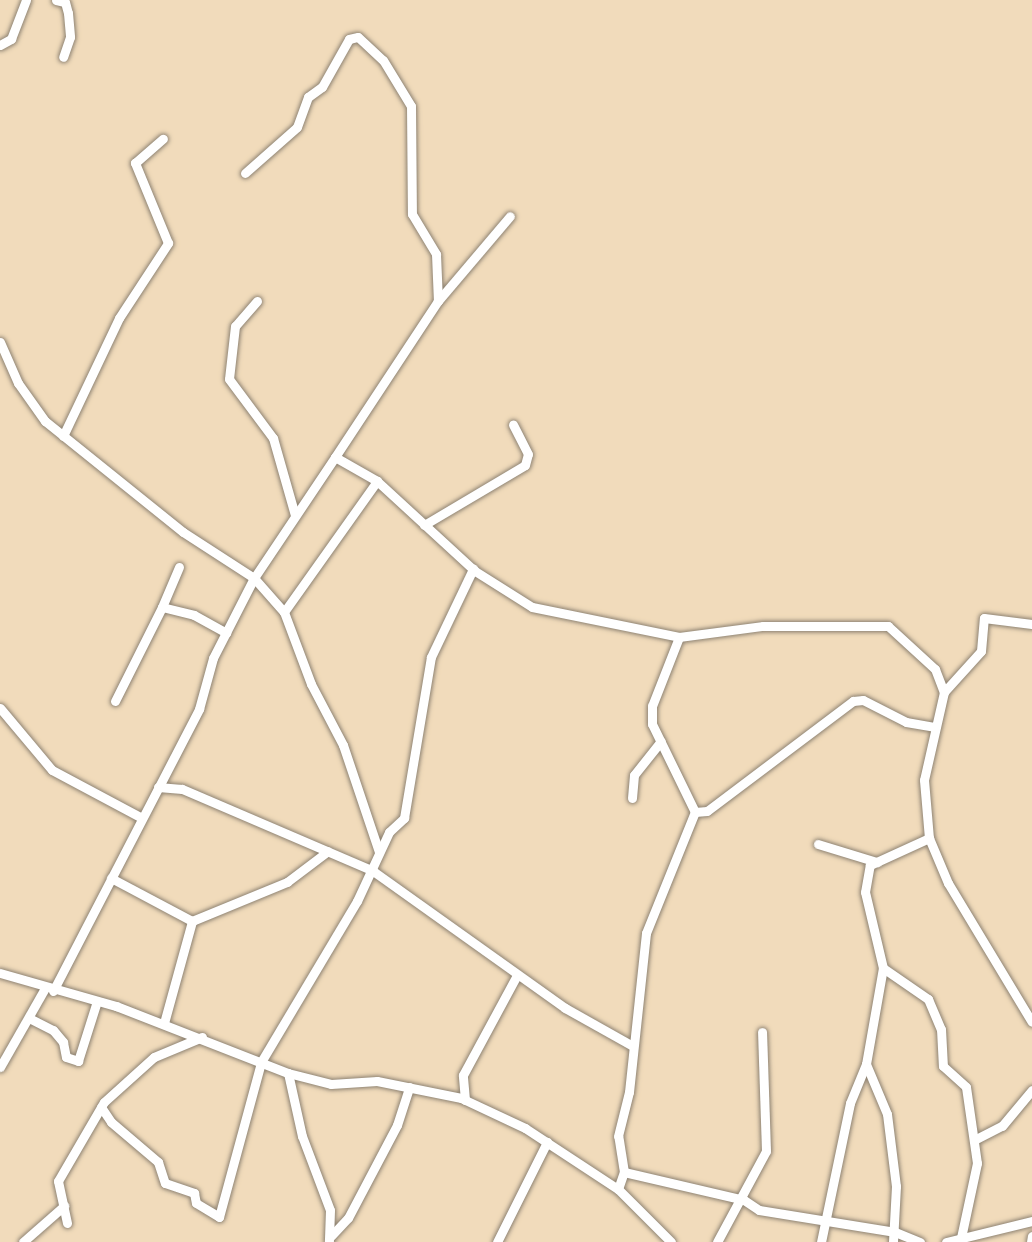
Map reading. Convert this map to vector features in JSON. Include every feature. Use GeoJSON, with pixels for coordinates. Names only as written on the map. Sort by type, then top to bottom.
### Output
{"type":"FeatureCollection","features":[{"type":"Feature","properties":{"kind":"street"},"geometry":{"type":"LineString","coordinates":[[0,45],[11,39],[26,0]]}},
{"type":"Feature","properties":{"kind":"street"},"geometry":{"type":"LineString","coordinates":[[56,0],[65,3],[68,13],[70,37],[63,57]]}},
{"type":"Feature","properties":{"kind":"street"},"geometry":{"type":"LineString","coordinates":[[245,173],[297,127],[308,97],[322,87],[349,39],[358,37],[383,60],[411,106],[412,214],[436,254],[438,301]]}},
{"type":"Feature","properties":{"kind":"street"},"geometry":{"type":"LineString","coordinates":[[63,436],[118,318],[168,243],[135,163],[163,139]]}},
{"type":"Feature","properties":{"kind":"street"},"geometry":{"type":"LineString","coordinates":[[0,1067],[29,1018],[49,990],[111,878],[199,709],[226,633],[254,578],[438,301],[510,216]]}},
{"type":"Feature","properties":{"kind":"street"},"geometry":{"type":"LineString","coordinates":[[256,301],[235,326],[229,379],[273,438],[295,516]]}},
{"type":"Feature","properties":{"kind":"street"},"geometry":{"type":"LineString","coordinates":[[0,342],[25,396],[63,436],[183,532],[254,578],[284,612],[311,684],[343,745],[379,855]]}},
{"type":"Feature","properties":{"kind":"street"},"geometry":{"type":"LineString","coordinates":[[424,525],[525,465],[528,454],[513,424]]}},
{"type":"Feature","properties":{"kind":"street"},"geometry":{"type":"LineString","coordinates":[[335,457],[377,481],[473,569],[532,607],[680,637],[763,626],[888,626],[935,669],[944,692]]}},
{"type":"Feature","properties":{"kind":"street"},"geometry":{"type":"LineString","coordinates":[[284,612],[377,481]]}},
{"type":"Feature","properties":{"kind":"street"},"geometry":{"type":"LineString","coordinates":[[115,701],[162,607],[178,567]]}},
{"type":"Feature","properties":{"kind":"street"},"geometry":{"type":"LineString","coordinates":[[101,1107],[111,1122],[158,1162],[165,1183],[194,1193],[196,1203],[219,1217],[261,1062],[373,871],[389,832],[404,818],[431,657],[473,569]]}},
{"type":"Feature","properties":{"kind":"street"},"geometry":{"type":"LineString","coordinates":[[162,607],[194,615],[226,633]]}},
{"type":"Feature","properties":{"kind":"street"},"geometry":{"type":"LineString","coordinates":[[1032,624],[984,618],[981,651],[944,692],[933,727],[924,780],[929,838],[948,883],[1032,1022]]}},
{"type":"Feature","properties":{"kind":"street"},"geometry":{"type":"LineString","coordinates":[[618,1189],[624,1172],[618,1136],[629,1092],[631,1045],[646,933],[695,812],[661,741],[652,706],[680,637]]}},
{"type":"Feature","properties":{"kind":"street"},"geometry":{"type":"LineString","coordinates":[[695,812],[706,811],[853,701],[862,700],[906,722],[933,727]]}},
{"type":"Feature","properties":{"kind":"street"},"geometry":{"type":"LineString","coordinates":[[0,708],[56,773],[142,818]]}},
{"type":"Feature","properties":{"kind":"street"},"geometry":{"type":"LineString","coordinates":[[632,798],[634,775],[661,741]]}},
{"type":"Feature","properties":{"kind":"street"},"geometry":{"type":"LineString","coordinates":[[158,787],[182,789],[373,871],[517,975],[631,1045]]}},
{"type":"Feature","properties":{"kind":"street"},"geometry":{"type":"LineString","coordinates":[[821,1242],[850,1102],[866,1064],[882,968],[865,892],[870,865],[929,838]]}},
{"type":"Feature","properties":{"kind":"street"},"geometry":{"type":"LineString","coordinates":[[818,844],[876,862]]}},
{"type":"Feature","properties":{"kind":"street"},"geometry":{"type":"LineString","coordinates":[[192,921],[287,882],[328,851]]}},
{"type":"Feature","properties":{"kind":"street"},"geometry":{"type":"LineString","coordinates":[[111,878],[192,921]]}},
{"type":"Feature","properties":{"kind":"street"},"geometry":{"type":"LineString","coordinates":[[164,1023],[192,921]]}},
{"type":"Feature","properties":{"kind":"street"},"geometry":{"type":"LineString","coordinates":[[882,968],[928,999],[941,1029],[943,1066],[966,1087],[976,1139],[977,1163],[960,1241]]}},
{"type":"Feature","properties":{"kind":"street"},"geometry":{"type":"LineString","coordinates":[[0,973],[49,990],[97,1001],[164,1023],[288,1073],[331,1084],[376,1081],[465,1100],[547,1142],[618,1189],[671,1242]]}},
{"type":"Feature","properties":{"kind":"street"},"geometry":{"type":"LineString","coordinates":[[465,1100],[463,1075],[517,975]]}},
{"type":"Feature","properties":{"kind":"street"},"geometry":{"type":"LineString","coordinates":[[0,981],[14,977]]}},
{"type":"Feature","properties":{"kind":"street"},"geometry":{"type":"LineString","coordinates":[[29,1018],[52,1030],[63,1041],[66,1057],[78,1061],[97,1001]]}},
{"type":"Feature","properties":{"kind":"street"},"geometry":{"type":"LineString","coordinates":[[717,1242],[744,1200],[765,1151],[762,1032]]}},
{"type":"Feature","properties":{"kind":"street"},"geometry":{"type":"LineString","coordinates":[[67,1222],[58,1181],[101,1107],[154,1057],[202,1037]]}},
{"type":"Feature","properties":{"kind":"street"},"geometry":{"type":"LineString","coordinates":[[866,1064],[887,1113],[894,1237]]}},
{"type":"Feature","properties":{"kind":"street"},"geometry":{"type":"LineString","coordinates":[[288,1073],[302,1136],[330,1210],[330,1239]]}},
{"type":"Feature","properties":{"kind":"street"},"geometry":{"type":"LineString","coordinates":[[330,1239],[348,1218],[397,1125],[409,1087]]}},
{"type":"Feature","properties":{"kind":"street"},"geometry":{"type":"LineString","coordinates":[[976,1139],[1002,1126],[1032,1090]]}},
{"type":"Feature","properties":{"kind":"street"},"geometry":{"type":"LineString","coordinates":[[497,1242],[547,1142]]}},
{"type":"Feature","properties":{"kind":"street"},"geometry":{"type":"LineString","coordinates":[[624,1172],[744,1200],[759,1210],[825,1220],[920,1242]]}},
{"type":"Feature","properties":{"kind":"street"},"geometry":{"type":"LineString","coordinates":[[23,1242],[64,1206]]}},
{"type":"Feature","properties":{"kind":"street"},"geometry":{"type":"LineString","coordinates":[[945,1242],[960,1241],[1032,1221]]}},
{"type":"Feature","properties":{"kind":"street"},"geometry":{"type":"LineString","coordinates":[[1031,1242],[1032,1236]]}}]}
